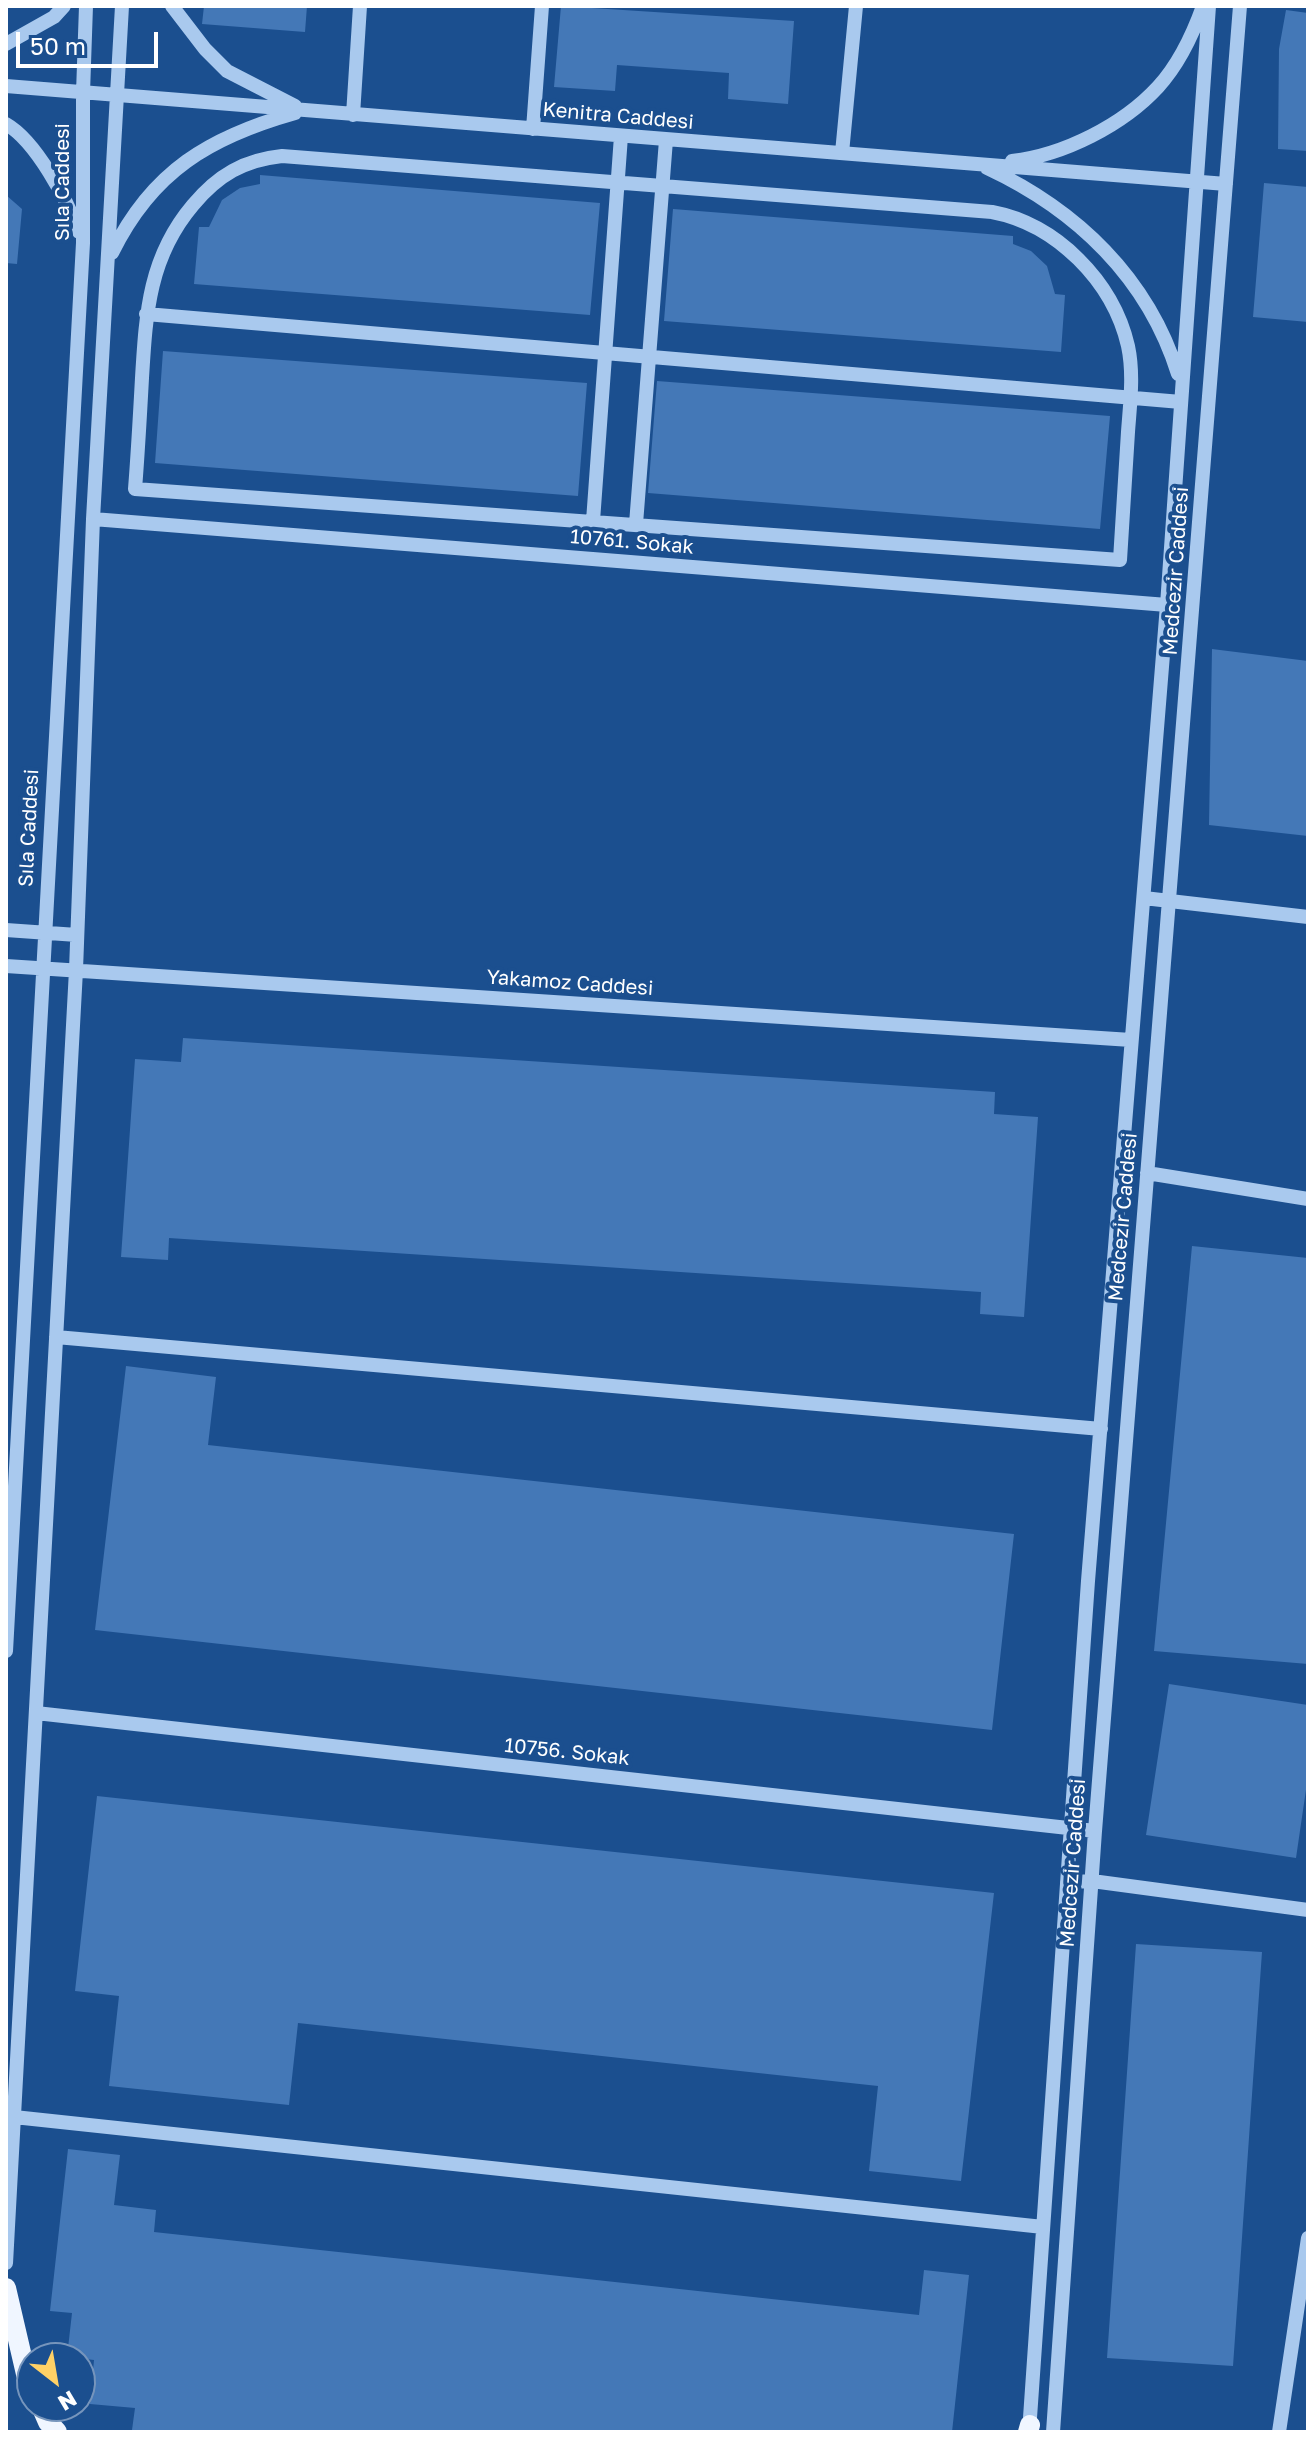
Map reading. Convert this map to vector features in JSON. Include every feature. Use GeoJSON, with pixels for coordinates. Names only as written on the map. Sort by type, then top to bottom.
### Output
{"type":"FeatureCollection","features":[{"type":"Feature","properties":{"kind":"main road"},"geometry":{"type":"LineString","coordinates":[[6,2288],[19,2342]]}},
{"type":"Feature","properties":{"kind":"street"},"geometry":{"type":"LineString","coordinates":[[6,44],[54,17],[64,6]]}},
{"type":"Feature","properties":{"kind":"street","name":"Sıla Caddesi"},"geometry":{"type":"LineString","coordinates":[[6,1651],[83,243],[86,6]]}},
{"type":"Feature","properties":{"kind":"street"},"geometry":{"type":"LineString","coordinates":[[6,2263],[76,970],[93,519],[122,6]]}},
{"type":"Feature","properties":{"kind":"street"},"geometry":{"type":"LineString","coordinates":[[172,6],[205,49],[227,71],[304,111]]}},
{"type":"Feature","properties":{"kind":"street"},"geometry":{"type":"LineString","coordinates":[[353,115],[360,6]]}},
{"type":"Feature","properties":{"kind":"street"},"geometry":{"type":"LineString","coordinates":[[533,129],[542,6]]}},
{"type":"Feature","properties":{"kind":"street"},"geometry":{"type":"LineString","coordinates":[[842,153],[856,6]]}},
{"type":"Feature","properties":{"kind":"street"},"geometry":{"type":"LineString","coordinates":[[979,164],[1023,160],[1056,151],[1085,138],[1136,106],[1159,86],[1174,66],[1206,6]]}},
{"type":"Feature","properties":{"kind":"street","name":"Medcezir Caddesi"},"geometry":{"type":"LineString","coordinates":[[1029,2430],[1070,1828],[1167,605],[1206,6]]}},
{"type":"Feature","properties":{"kind":"street","name":"Medcezir Caddesi"},"geometry":{"type":"LineString","coordinates":[[1053,2432],[1095,1831],[1240,6]]}},
{"type":"Feature","properties":{"kind":"street","name":"Kenitra Caddesi"},"geometry":{"type":"LineString","coordinates":[[6,86],[1226,184]]}},
{"type":"Feature","properties":{"kind":"street"},"geometry":{"type":"LineString","coordinates":[[108,261],[138,209],[184,163],[229,135],[304,111]]}},
{"type":"Feature","properties":{"kind":"street"},"geometry":{"type":"LineString","coordinates":[[6,124],[38,158],[67,200],[83,243]]}},
{"type":"Feature","properties":{"kind":"street"},"geometry":{"type":"LineString","coordinates":[[593,521],[621,136]]}},
{"type":"Feature","properties":{"kind":"street"},"geometry":{"type":"LineString","coordinates":[[636,524],[666,140]]}},
{"type":"Feature","properties":{"kind":"street"},"geometry":{"type":"LineString","coordinates":[[282,156],[662,187],[992,212],[1014,216],[1034,225],[1074,255],[1109,299],[1128,346],[1130,397],[1120,560],[135,489],[146,314],[162,253],[180,220],[205,190],[239,166],[282,156]]}},
{"type":"Feature","properties":{"kind":"street"},"geometry":{"type":"LineString","coordinates":[[979,164],[1036,193],[1105,248],[1155,316],[1182,385]]}},
{"type":"Feature","properties":{"kind":"street"},"geometry":{"type":"LineString","coordinates":[[146,314],[1181,402]]}},
{"type":"Feature","properties":{"kind":"street","name":"10761. Sokak"},"geometry":{"type":"LineString","coordinates":[[93,519],[1167,605]]}},
{"type":"Feature","properties":{"kind":"street"},"geometry":{"type":"LineString","coordinates":[[1144,898],[1308,917]]}},
{"type":"Feature","properties":{"kind":"street"},"geometry":{"type":"LineString","coordinates":[[6,930],[77,935]]}},
{"type":"Feature","properties":{"kind":"street","name":"Yakamoz Caddesi"},"geometry":{"type":"LineString","coordinates":[[6,966],[1131,1040]]}},
{"type":"Feature","properties":{"kind":"street"},"geometry":{"type":"LineString","coordinates":[[1147,1173],[1308,1199]]}},
{"type":"Feature","properties":{"kind":"street"},"geometry":{"type":"LineString","coordinates":[[56,1337],[1101,1429]]}},
{"type":"Feature","properties":{"kind":"street","name":"10756. Sokak"},"geometry":{"type":"LineString","coordinates":[[36,1713],[1095,1831]]}},
{"type":"Feature","properties":{"kind":"street"},"geometry":{"type":"LineString","coordinates":[[1067,1882],[1092,1881],[1308,1910]]}},
{"type":"Feature","properties":{"kind":"street"},"geometry":{"type":"LineString","coordinates":[[14,2117],[1043,2227]]}},
{"type":"Feature","properties":{"kind":"street"},"geometry":{"type":"LineString","coordinates":[[1279,2432],[1308,2238]]}},
{"type":"Feature","properties":{"kind":"building"},"geometry":{"type":"Polygon","coordinates":[[[204,6],[307,6],[305,32],[202,24],[204,6]]]}},
{"type":"Feature","properties":{"kind":"building"},"geometry":{"type":"Polygon","coordinates":[[[561,6],[794,21],[788,104],[728,99],[729,73],[617,65],[615,91],[554,87],[561,6]]]}},
{"type":"Feature","properties":{"kind":"building"},"geometry":{"type":"Polygon","coordinates":[[[1286,10],[1308,13],[1308,151],[1278,149],[1279,49],[1286,10]]]}},
{"type":"Feature","properties":{"kind":"building"},"geometry":{"type":"Polygon","coordinates":[[[260,175],[600,203],[590,315],[194,284],[199,227],[209,227],[222,200],[240,188],[260,184],[260,175]]]}},
{"type":"Feature","properties":{"kind":"building"},"geometry":{"type":"Polygon","coordinates":[[[1264,183],[1308,187],[1308,322],[1253,317],[1264,183]]]}},
{"type":"Feature","properties":{"kind":"building"},"geometry":{"type":"Polygon","coordinates":[[[6,195],[22,209],[17,264],[6,263],[6,195]]]}},
{"type":"Feature","properties":{"kind":"building"},"geometry":{"type":"Polygon","coordinates":[[[673,209],[1013,236],[1013,244],[1031,251],[1047,266],[1055,294],[1065,295],[1061,352],[664,321],[673,209]]]}},
{"type":"Feature","properties":{"kind":"building"},"geometry":{"type":"Polygon","coordinates":[[[163,351],[587,383],[578,496],[155,463],[163,351]]]}},
{"type":"Feature","properties":{"kind":"building"},"geometry":{"type":"Polygon","coordinates":[[[657,381],[1110,416],[1100,529],[648,493],[657,381]]]}},
{"type":"Feature","properties":{"kind":"building"},"geometry":{"type":"Polygon","coordinates":[[[1212,649],[1308,661],[1308,836],[1209,825],[1212,649]]]}},
{"type":"Feature","properties":{"kind":"building"},"geometry":{"type":"Polygon","coordinates":[[[183,1038],[995,1092],[994,1114],[1038,1117],[1024,1317],[980,1314],[981,1292],[169,1238],[168,1260],[121,1257],[135,1059],[181,1062],[183,1038]]]}},
{"type":"Feature","properties":{"kind":"building"},"geometry":{"type":"Polygon","coordinates":[[[1192,1246],[1308,1258],[1308,1664],[1154,1651],[1192,1246]]]}},
{"type":"Feature","properties":{"kind":"building"},"geometry":{"type":"Polygon","coordinates":[[[126,1366],[216,1377],[208,1445],[1014,1534],[992,1730],[95,1630],[126,1366]]]}},
{"type":"Feature","properties":{"kind":"building"},"geometry":{"type":"Polygon","coordinates":[[[1169,1684],[1308,1705],[1308,1776],[1296,1858],[1146,1835],[1169,1684]]]}},
{"type":"Feature","properties":{"kind":"building"},"geometry":{"type":"Polygon","coordinates":[[[97,1796],[994,1893],[961,2181],[869,2171],[878,2086],[298,2023],[289,2105],[109,2086],[119,1996],[75,1991],[97,1796]]]}},
{"type":"Feature","properties":{"kind":"building"},"geometry":{"type":"Polygon","coordinates":[[[1136,1944],[1262,1952],[1233,2366],[1107,2358],[1136,1944]]]}},
{"type":"Feature","properties":{"kind":"building"},"geometry":{"type":"Polygon","coordinates":[[[68,2149],[120,2155],[114,2205],[156,2210],[154,2232],[919,2315],[924,2270],[969,2275],[952,2432],[132,2430],[135,2408],[96,2405],[96,2342],[69,2342],[72,2313],[50,2311],[68,2149]]]}}]}
